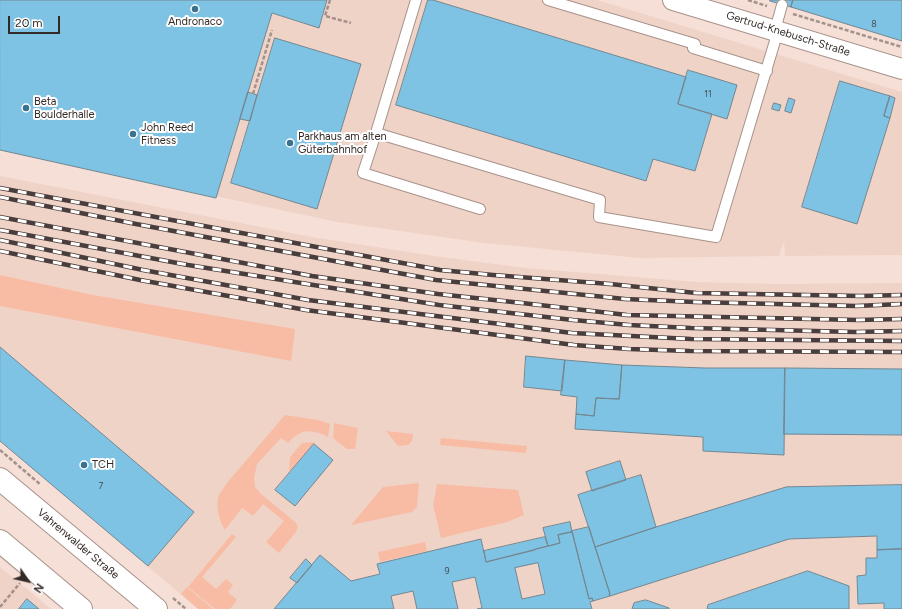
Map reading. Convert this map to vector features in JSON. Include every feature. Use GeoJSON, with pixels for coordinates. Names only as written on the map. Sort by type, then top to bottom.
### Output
{"type":"FeatureCollection","features":[{"type":"Feature","properties":{"kind":"main road","name":"Vahrenwalder Straße"},"geometry":{"type":"LineString","coordinates":[[0,479],[156,609]]}},
{"type":"Feature","properties":{"kind":"main road"},"geometry":{"type":"LineString","coordinates":[[0,542],[81,609]]}},
{"type":"Feature","properties":{"kind":"street","name":"Gertrud-Knebusch-Straße"},"geometry":{"type":"LineString","coordinates":[[673,0],[902,69]]}},
{"type":"Feature","properties":{"kind":"lane"},"geometry":{"type":"LineString","coordinates":[[416,0],[363,173],[480,209]]}},
{"type":"Feature","properties":{"kind":"lane"},"geometry":{"type":"LineString","coordinates":[[548,0],[695,44],[693,48],[766,71]]}},
{"type":"Feature","properties":{"kind":"lane"},"geometry":{"type":"LineString","coordinates":[[376,133],[600,200],[599,217],[716,237],[766,71],[782,7]]}},
{"type":"Feature","properties":{"kind":"path"},"geometry":{"type":"LineString","coordinates":[[330,0],[325,16],[351,24]]}},
{"type":"Feature","properties":{"kind":"path"},"geometry":{"type":"LineString","coordinates":[[748,0],[782,7],[902,46]]}},
{"type":"Feature","properties":{"kind":"path"},"geometry":{"type":"LineString","coordinates":[[253,94],[272,30]]}},
{"type":"Feature","properties":{"kind":"path"},"geometry":{"type":"LineString","coordinates":[[0,607],[21,583]]}},
{"type":"Feature","properties":{"kind":"shaded area"},"geometry":{"type":"Polygon","coordinates":[[[0,0],[597,0],[902,92],[902,255],[785,256],[784,241],[779,256],[640,258],[484,243],[337,222],[0,150],[0,0]]]}},
{"type":"Feature","properties":{"kind":"shaded area"},"geometry":{"type":"Polygon","coordinates":[[[0,176],[312,237],[441,257],[526,268],[697,282],[776,284],[902,283],[902,609],[198,609],[0,441],[0,176]]]}},
{"type":"Feature","properties":{"kind":"shaded area"},"geometry":{"type":"Polygon","coordinates":[[[0,275],[93,295],[295,329],[291,361],[0,306],[0,275]]]}},
{"type":"Feature","properties":{"kind":"shaded area"},"geometry":{"type":"Polygon","coordinates":[[[285,415],[318,420],[330,424],[328,437],[316,432],[306,431],[292,438],[288,443],[281,438],[257,464],[254,478],[255,487],[298,526],[296,532],[279,553],[266,542],[284,521],[263,504],[253,516],[242,508],[225,530],[219,518],[217,503],[219,495],[226,484],[285,415]]]}},
{"type":"Feature","properties":{"kind":"shaded area"},"geometry":{"type":"Polygon","coordinates":[[[334,423],[358,428],[355,449],[347,449],[333,438],[334,423]]]}},
{"type":"Feature","properties":{"kind":"shaded area"},"geometry":{"type":"Polygon","coordinates":[[[386,431],[413,434],[412,441],[408,445],[398,446],[386,431]]]}},
{"type":"Feature","properties":{"kind":"shaded area"},"geometry":{"type":"Polygon","coordinates":[[[441,438],[527,446],[526,453],[440,445],[441,438]]]}},
{"type":"Feature","properties":{"kind":"shaded area"},"geometry":{"type":"Polygon","coordinates":[[[315,442],[289,472],[290,457],[302,443],[315,442]]]}},
{"type":"Feature","properties":{"kind":"shaded area"},"geometry":{"type":"Polygon","coordinates":[[[419,483],[417,507],[412,512],[351,525],[383,487],[419,483]]]}},
{"type":"Feature","properties":{"kind":"shaded area"},"geometry":{"type":"Polygon","coordinates":[[[437,484],[518,490],[524,515],[507,522],[441,538],[433,505],[437,484]]]}},
{"type":"Feature","properties":{"kind":"shaded area"},"geometry":{"type":"Polygon","coordinates":[[[232,534],[236,537],[202,577],[216,589],[226,579],[233,585],[228,592],[237,600],[230,609],[215,609],[188,587],[232,534]]]}},
{"type":"Feature","properties":{"kind":"shaded area"},"geometry":{"type":"Polygon","coordinates":[[[425,542],[427,551],[380,562],[378,552],[425,542]]]}},
{"type":"Feature","properties":{"kind":"shaded area"},"geometry":{"type":"Polygon","coordinates":[[[0,567],[51,609],[0,609],[0,567]]]}},
{"type":"Feature","properties":{"kind":"shaded area"},"geometry":{"type":"Polygon","coordinates":[[[187,587],[213,609],[198,609],[181,594],[187,587]]]}},
{"type":"Feature","properties":{"kind":"building"},"geometry":{"type":"Polygon","coordinates":[[[0,0],[327,0],[319,28],[272,13],[216,198],[0,150],[0,0]]]}},
{"type":"Feature","properties":{"kind":"building"},"geometry":{"type":"Polygon","coordinates":[[[428,0],[433,0],[686,77],[678,104],[712,114],[695,171],[653,159],[646,181],[396,105],[428,0]]]}},
{"type":"Feature","properties":{"kind":"building"},"geometry":{"type":"Polygon","coordinates":[[[770,0],[793,0],[791,7],[770,0]]]}},
{"type":"Feature","properties":{"kind":"building"},"geometry":{"type":"Polygon","coordinates":[[[793,0],[902,0],[902,41],[791,7],[793,0]]]}},
{"type":"Feature","properties":{"kind":"building","name":"Parkhaus am alten Güterbahnhof"},"geometry":{"type":"Polygon","coordinates":[[[275,38],[361,64],[317,209],[231,183],[275,38]]]}},
{"type":"Feature","properties":{"kind":"building"},"geometry":{"type":"Polygon","coordinates":[[[688,70],[737,85],[727,119],[678,104],[688,70]]]}},
{"type":"Feature","properties":{"kind":"building"},"geometry":{"type":"Polygon","coordinates":[[[840,81],[890,96],[884,116],[890,118],[857,224],[802,207],[840,81]]]}},
{"type":"Feature","properties":{"kind":"building"},"geometry":{"type":"Polygon","coordinates":[[[248,92],[257,95],[250,121],[240,119],[248,92]]]}},
{"type":"Feature","properties":{"kind":"building"},"geometry":{"type":"Polygon","coordinates":[[[890,96],[895,98],[890,118],[884,116],[890,96]]]}},
{"type":"Feature","properties":{"kind":"building"},"geometry":{"type":"Polygon","coordinates":[[[789,98],[795,100],[791,113],[785,111],[789,98]]]}},
{"type":"Feature","properties":{"kind":"building"},"geometry":{"type":"Polygon","coordinates":[[[774,103],[781,105],[779,111],[772,109],[774,103]]]}},
{"type":"Feature","properties":{"kind":"building","name":"TCH"},"geometry":{"type":"Polygon","coordinates":[[[0,347],[194,512],[148,566],[0,441],[0,347]]]}},
{"type":"Feature","properties":{"kind":"building"},"geometry":{"type":"Polygon","coordinates":[[[526,356],[565,360],[562,391],[524,387],[526,356]]]}},
{"type":"Feature","properties":{"kind":"building"},"geometry":{"type":"Polygon","coordinates":[[[565,360],[622,365],[619,399],[596,398],[594,416],[576,414],[577,397],[561,395],[565,360]]]}},
{"type":"Feature","properties":{"kind":"building"},"geometry":{"type":"Polygon","coordinates":[[[622,365],[705,368],[785,368],[784,455],[703,451],[703,437],[575,429],[576,414],[594,416],[596,398],[619,399],[622,365]]]}},
{"type":"Feature","properties":{"kind":"building"},"geometry":{"type":"Polygon","coordinates":[[[785,368],[902,369],[902,435],[784,434],[785,368]]]}},
{"type":"Feature","properties":{"kind":"building"},"geometry":{"type":"Polygon","coordinates":[[[314,444],[333,460],[295,506],[275,490],[314,444]]]}},
{"type":"Feature","properties":{"kind":"building"},"geometry":{"type":"Polygon","coordinates":[[[620,461],[626,480],[592,491],[586,472],[620,461]]]}},
{"type":"Feature","properties":{"kind":"building"},"geometry":{"type":"Polygon","coordinates":[[[641,475],[656,527],[595,547],[578,495],[641,475]]]}},
{"type":"Feature","properties":{"kind":"building"},"geometry":{"type":"Polygon","coordinates":[[[902,485],[902,549],[877,550],[877,536],[789,539],[610,596],[595,547],[786,487],[902,485]]]}},
{"type":"Feature","properties":{"kind":"building"},"geometry":{"type":"Polygon","coordinates":[[[570,522],[572,532],[558,535],[560,543],[548,546],[543,528],[570,522]]]}},
{"type":"Feature","properties":{"kind":"building"},"geometry":{"type":"Polygon","coordinates":[[[589,527],[610,594],[610,596],[593,601],[592,598],[589,599],[572,531],[589,527]]]}},
{"type":"Feature","properties":{"kind":"building"},"geometry":{"type":"Polygon","coordinates":[[[572,532],[589,599],[592,598],[593,601],[590,602],[592,609],[477,609],[482,608],[475,577],[452,582],[458,609],[417,609],[413,591],[391,596],[394,609],[274,609],[320,555],[351,581],[380,574],[377,564],[481,539],[486,562],[560,543],[558,535],[572,532]],[[538,563],[515,568],[522,599],[545,594],[538,563]]]}},
{"type":"Feature","properties":{"kind":"building"},"geometry":{"type":"Polygon","coordinates":[[[545,537],[548,546],[486,562],[484,551],[545,537]]]}},
{"type":"Feature","properties":{"kind":"building"},"geometry":{"type":"Polygon","coordinates":[[[902,549],[902,609],[884,609],[884,603],[858,604],[857,576],[866,575],[866,558],[877,558],[877,550],[902,549]]]}},
{"type":"Feature","properties":{"kind":"building"},"geometry":{"type":"Polygon","coordinates":[[[306,559],[312,565],[297,583],[290,578],[306,559]]]}},
{"type":"Feature","properties":{"kind":"building"},"geometry":{"type":"Polygon","coordinates":[[[808,571],[849,586],[849,609],[707,609],[708,605],[808,571]]]}},
{"type":"Feature","properties":{"kind":"building"},"geometry":{"type":"Polygon","coordinates":[[[27,599],[39,609],[19,609],[27,599]]]}},
{"type":"Feature","properties":{"kind":"building"},"geometry":{"type":"Polygon","coordinates":[[[646,600],[669,609],[632,609],[634,603],[646,600]]]}},
{"type":"Feature","properties":{"kind":"railway"},"geometry":{"type":"LineString","coordinates":[[0,188],[440,270],[610,284],[696,293],[861,296],[902,295]]}},
{"type":"Feature","properties":{"kind":"railway"},"geometry":{"type":"LineString","coordinates":[[0,197],[436,280],[625,299],[856,306],[902,304]]}},
{"type":"Feature","properties":{"kind":"railway"},"geometry":{"type":"LineString","coordinates":[[0,217],[312,276],[438,294],[627,315],[858,320],[902,319]]}},
{"type":"Feature","properties":{"kind":"railway"},"geometry":{"type":"LineString","coordinates":[[0,230],[188,265],[439,305],[629,325],[855,332],[902,331]]}},
{"type":"Feature","properties":{"kind":"railway"},"geometry":{"type":"LineString","coordinates":[[0,240],[143,270],[308,300],[572,333],[691,339],[902,341]]}},
{"type":"Feature","properties":{"kind":"railway"},"geometry":{"type":"LineString","coordinates":[[0,251],[140,280],[306,310],[574,345],[690,351],[902,352]]}},
{"type":"Feature","properties":{"kind":"place","name":"Andronaco"},"geometry":{"type":"Point","coordinates":[195,9]}},
{"type":"Feature","properties":{"kind":"place","name":"Beta Boulderhalle"},"geometry":{"type":"Point","coordinates":[26,108]}},
{"type":"Feature","properties":{"kind":"place","name":"John Reed Fitness"},"geometry":{"type":"Point","coordinates":[133,134]}},
{"type":"Feature","properties":{"kind":"place","name":"Parkhaus am alten Güterbahnhof"},"geometry":{"type":"Point","coordinates":[290,143]}},
{"type":"Feature","properties":{"kind":"place","name":"TCH"},"geometry":{"type":"Point","coordinates":[84,465]}}]}
